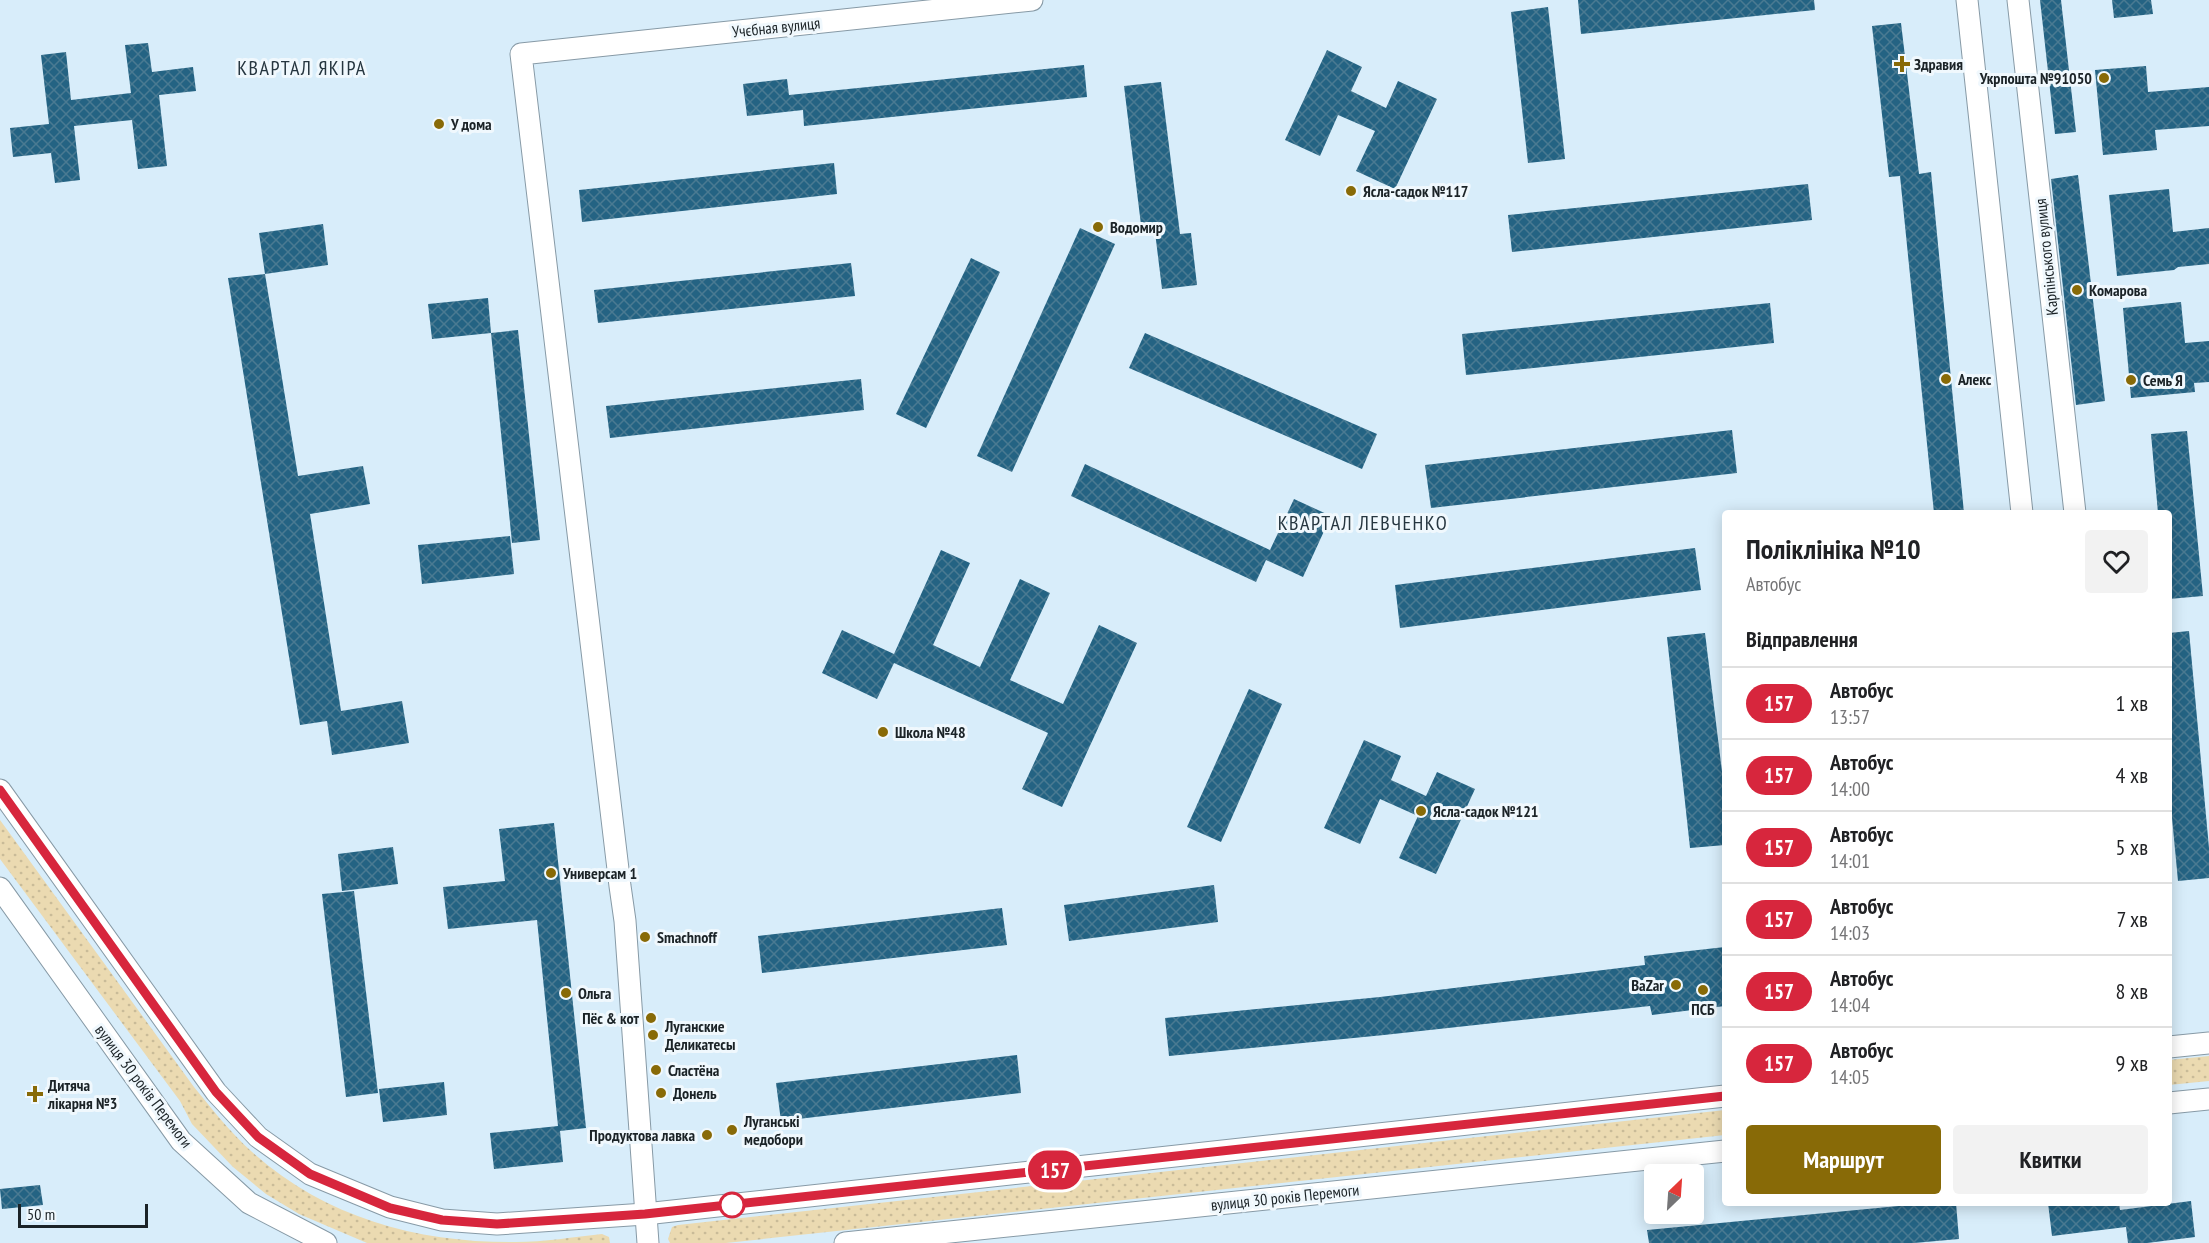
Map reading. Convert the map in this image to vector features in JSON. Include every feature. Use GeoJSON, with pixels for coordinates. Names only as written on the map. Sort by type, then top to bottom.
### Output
{"type":"FeatureCollection","features":[{"type":"Feature","properties":{"kind":"street","name":"Учєбная вулиця"},"geometry":{"type":"LineString","coordinates":[[645,1214],[626,921],[521,54],[1032,0]]}},
{"type":"Feature","properties":{"kind":"street"},"geometry":{"type":"LineString","coordinates":[[1967,0],[2022,510]]}},
{"type":"Feature","properties":{"kind":"street","name":"Карпінського вулиця"},"geometry":{"type":"LineString","coordinates":[[2018,0],[2075,510]]}},
{"type":"Feature","properties":{"kind":"street"},"geometry":{"type":"LineString","coordinates":[[0,790],[216,1092],[258,1137],[310,1174],[390,1208],[442,1220],[497,1224],[645,1214],[1722,1096]]}},
{"type":"Feature","properties":{"kind":"street","name":"вулиця 30 років Перемоги"},"geometry":{"type":"LineString","coordinates":[[0,888],[181,1141],[249,1203],[326,1243]]}},
{"type":"Feature","properties":{"kind":"street"},"geometry":{"type":"LineString","coordinates":[[2172,1047],[2209,1043]]}},
{"type":"Feature","properties":{"kind":"street"},"geometry":{"type":"LineString","coordinates":[[2172,1103],[2209,1099]]}},
{"type":"Feature","properties":{"kind":"street","name":"вулиця 30 років Перемоги"},"geometry":{"type":"LineString","coordinates":[[845,1243],[1722,1150]]}},
{"type":"Feature","properties":{"kind":"street"},"geometry":{"type":"LineString","coordinates":[[645,1214],[648,1243]]}},
{"type":"Feature","properties":{"kind":"shaded area"},"geometry":{"type":"Polygon","coordinates":[[[0,820],[194,1087],[236,1136],[280,1174],[310,1194],[342,1210],[409,1231],[444,1238],[516,1242],[602,1234],[609,1237],[610,1243],[367,1243],[299,1214],[266,1194],[233,1167],[192,1124],[180,1101],[0,859],[0,820]]]}},
{"type":"Feature","properties":{"kind":"shaded area"},"geometry":{"type":"Polygon","coordinates":[[[2209,1056],[2209,1081],[2172,1085],[2172,1060],[2209,1056]]]}},
{"type":"Feature","properties":{"kind":"shaded area"},"geometry":{"type":"Polygon","coordinates":[[[1722,1110],[1722,1135],[726,1243],[670,1243],[668,1239],[672,1227],[1722,1110]]]}},
{"type":"Feature","properties":{"kind":"building"},"geometry":{"type":"Polygon","coordinates":[[[1578,0],[1814,0],[1815,10],[1581,34],[1578,0]]]}},
{"type":"Feature","properties":{"kind":"building"},"geometry":{"type":"Polygon","coordinates":[[[2040,0],[2061,0],[2076,132],[2055,134],[2040,0]]]}},
{"type":"Feature","properties":{"kind":"building"},"geometry":{"type":"Polygon","coordinates":[[[2112,0],[2151,0],[2153,14],[2114,18],[2112,0]]]}},
{"type":"Feature","properties":{"kind":"building"},"geometry":{"type":"Polygon","coordinates":[[[1548,7],[1565,159],[1528,163],[1511,12],[1548,7]]]}},
{"type":"Feature","properties":{"kind":"building"},"geometry":{"type":"Polygon","coordinates":[[[1901,23],[1919,174],[1931,172],[1964,510],[1934,510],[1900,176],[1889,177],[1872,26],[1901,23]]]}},
{"type":"Feature","properties":{"kind":"building"},"geometry":{"type":"Polygon","coordinates":[[[148,43],[152,72],[193,67],[196,91],[159,95],[167,166],[138,169],[132,120],[74,126],[80,180],[55,183],[51,153],[13,157],[10,128],[49,124],[41,55],[66,52],[71,100],[131,93],[125,45],[148,43]]]}},
{"type":"Feature","properties":{"kind":"building"},"geometry":{"type":"Polygon","coordinates":[[[1327,50],[1362,67],[1351,91],[1386,108],[1398,81],[1437,99],[1395,189],[1356,171],[1375,131],[1338,115],[1320,156],[1285,140],[1327,50]]]}},
{"type":"Feature","properties":{"kind":"building"},"geometry":{"type":"Polygon","coordinates":[[[1084,65],[1087,97],[804,126],[803,110],[747,116],[743,84],[787,79],[789,95],[1084,65]]]}},
{"type":"Feature","properties":{"kind":"building"},"geometry":{"type":"Polygon","coordinates":[[[2146,66],[2148,92],[2209,87],[2209,126],[2155,130],[2157,150],[2103,155],[2095,70],[2146,66]]]}},
{"type":"Feature","properties":{"kind":"building"},"geometry":{"type":"Polygon","coordinates":[[[1161,82],[1180,234],[1191,233],[1197,285],[1162,289],[1155,232],[1142,233],[1124,86],[1161,82]]]}},
{"type":"Feature","properties":{"kind":"building"},"geometry":{"type":"Polygon","coordinates":[[[834,163],[837,194],[582,222],[579,190],[834,163]]]}},
{"type":"Feature","properties":{"kind":"building","name":"Комарова"},"geometry":{"type":"Polygon","coordinates":[[[2078,175],[2105,401],[2076,405],[2051,179],[2078,175]]]}},
{"type":"Feature","properties":{"kind":"building"},"geometry":{"type":"Polygon","coordinates":[[[1808,184],[1812,220],[1512,252],[1508,215],[1808,184]]]}},
{"type":"Feature","properties":{"kind":"building"},"geometry":{"type":"Polygon","coordinates":[[[2169,189],[2173,232],[2209,228],[2209,264],[2117,276],[2109,195],[2169,189]]]}},
{"type":"Feature","properties":{"kind":"building"},"geometry":{"type":"Polygon","coordinates":[[[323,224],[328,265],[265,274],[259,233],[323,224]]]}},
{"type":"Feature","properties":{"kind":"building"},"geometry":{"type":"Polygon","coordinates":[[[1080,228],[1115,244],[1012,472],[977,456],[1080,228]]]}},
{"type":"Feature","properties":{"kind":"building"},"geometry":{"type":"Polygon","coordinates":[[[971,258],[1000,272],[926,428],[896,414],[971,258]]]}},
{"type":"Feature","properties":{"kind":"building"},"geometry":{"type":"Polygon","coordinates":[[[851,263],[855,296],[598,323],[594,290],[851,263]]]}},
{"type":"Feature","properties":{"kind":"building"},"geometry":{"type":"Polygon","coordinates":[[[265,274],[298,476],[363,466],[370,504],[310,514],[341,711],[402,701],[409,743],[332,755],[327,721],[300,725],[228,278],[265,274]]]}},
{"type":"Feature","properties":{"kind":"building"},"geometry":{"type":"Polygon","coordinates":[[[488,298],[491,333],[432,339],[428,304],[488,298]]]}},
{"type":"Feature","properties":{"kind":"building"},"geometry":{"type":"Polygon","coordinates":[[[2181,302],[2185,343],[2209,341],[2209,382],[2194,383],[2195,392],[2131,398],[2123,308],[2181,302]]]}},
{"type":"Feature","properties":{"kind":"building"},"geometry":{"type":"Polygon","coordinates":[[[1770,303],[1774,343],[1466,375],[1462,334],[1770,303]]]}},
{"type":"Feature","properties":{"kind":"building"},"geometry":{"type":"Polygon","coordinates":[[[518,330],[540,540],[512,543],[491,333],[518,330]]]}},
{"type":"Feature","properties":{"kind":"building"},"geometry":{"type":"Polygon","coordinates":[[[1145,333],[1377,434],[1362,469],[1129,368],[1145,333]]]}},
{"type":"Feature","properties":{"kind":"building"},"geometry":{"type":"Polygon","coordinates":[[[861,379],[864,410],[610,438],[606,406],[861,379]]]}},
{"type":"Feature","properties":{"kind":"building"},"geometry":{"type":"Polygon","coordinates":[[[1732,430],[1737,473],[1431,508],[1425,465],[1732,430]]]}},
{"type":"Feature","properties":{"kind":"building"},"geometry":{"type":"Polygon","coordinates":[[[2187,431],[2203,596],[2172,599],[2172,510],[2158,510],[2151,434],[2187,431]]]}},
{"type":"Feature","properties":{"kind":"building"},"geometry":{"type":"Polygon","coordinates":[[[1085,464],[1270,550],[1294,499],[1331,516],[1303,577],[1266,560],[1256,582],[1071,496],[1085,464]]]}},
{"type":"Feature","properties":{"kind":"building"},"geometry":{"type":"Polygon","coordinates":[[[510,536],[514,574],[422,584],[418,545],[510,536]]]}},
{"type":"Feature","properties":{"kind":"building"},"geometry":{"type":"Polygon","coordinates":[[[1695,548],[1701,590],[1400,628],[1395,585],[1695,548]]]}},
{"type":"Feature","properties":{"kind":"building"},"geometry":{"type":"Polygon","coordinates":[[[941,550],[970,563],[933,645],[980,667],[1020,579],[1050,593],[1010,680],[1063,704],[1099,625],[1137,643],[1062,807],[1022,789],[1048,733],[894,663],[877,699],[822,673],[842,630],[894,654],[941,550]]]}},
{"type":"Feature","properties":{"kind":"building"},"geometry":{"type":"Polygon","coordinates":[[[2189,631],[2209,848],[2209,878],[2178,881],[2172,818],[2172,633],[2189,631]]]}},
{"type":"Feature","properties":{"kind":"building"},"geometry":{"type":"Polygon","coordinates":[[[1705,633],[1722,772],[1722,845],[1690,848],[1667,637],[1705,633]]]}},
{"type":"Feature","properties":{"kind":"building"},"geometry":{"type":"Polygon","coordinates":[[[1249,689],[1282,704],[1221,842],[1187,827],[1249,689]]]}},
{"type":"Feature","properties":{"kind":"building"},"geometry":{"type":"Polygon","coordinates":[[[1364,740],[1401,756],[1391,780],[1426,796],[1437,772],[1475,789],[1436,874],[1399,858],[1418,816],[1380,799],[1360,844],[1324,828],[1364,740]]]}},
{"type":"Feature","properties":{"kind":"building"},"geometry":{"type":"Polygon","coordinates":[[[554,823],[586,1128],[560,1131],[563,1162],[494,1169],[490,1133],[558,1126],[537,920],[448,929],[443,887],[505,881],[499,829],[554,823]]]}},
{"type":"Feature","properties":{"kind":"building"},"geometry":{"type":"Polygon","coordinates":[[[393,847],[398,884],[342,891],[338,854],[393,847]]]}},
{"type":"Feature","properties":{"kind":"building"},"geometry":{"type":"Polygon","coordinates":[[[1214,885],[1218,922],[1069,941],[1064,905],[1214,885]]]}},
{"type":"Feature","properties":{"kind":"building"},"geometry":{"type":"Polygon","coordinates":[[[354,891],[378,1093],[346,1097],[322,894],[354,891]]]}},
{"type":"Feature","properties":{"kind":"building"},"geometry":{"type":"Polygon","coordinates":[[[1002,908],[1007,945],[762,973],[758,936],[1002,908]]]}},
{"type":"Feature","properties":{"kind":"building"},"geometry":{"type":"Polygon","coordinates":[[[1722,947],[1722,1006],[1652,1015],[1650,1006],[1169,1056],[1165,1018],[1380,997],[1645,965],[1644,956],[1722,947]]]}},
{"type":"Feature","properties":{"kind":"building"},"geometry":{"type":"Polygon","coordinates":[[[1017,1055],[1021,1093],[781,1121],[776,1083],[1017,1055]]]}},
{"type":"Feature","properties":{"kind":"building"},"geometry":{"type":"Polygon","coordinates":[[[444,1082],[447,1115],[383,1122],[379,1089],[444,1082]]]}},
{"type":"Feature","properties":{"kind":"building"},"geometry":{"type":"Polygon","coordinates":[[[40,1185],[43,1205],[2,1209],[0,1189],[40,1185]]]}},
{"type":"Feature","properties":{"kind":"building"},"geometry":{"type":"Polygon","coordinates":[[[2191,1201],[2195,1237],[2128,1243],[2126,1227],[2052,1236],[2048,1206],[2119,1206],[2120,1210],[2172,1206],[2172,1203],[2191,1201]]]}},
{"type":"Feature","properties":{"kind":"building"},"geometry":{"type":"Polygon","coordinates":[[[1899,1206],[1956,1206],[1959,1239],[1914,1243],[1649,1243],[1647,1230],[1899,1206]]]}},
{"type":"Feature","properties":{"kind":"bus line","name":"157"},"geometry":{"type":"LineString","coordinates":[[0,790],[216,1092],[258,1137],[310,1174],[390,1208],[442,1220],[497,1224],[645,1214],[1722,1096]]}},
{"type":"Feature","properties":{"kind":"place","name":"Здравия"},"geometry":{"type":"Point","coordinates":[1902,64]}},
{"type":"Feature","properties":{"kind":"place","name":"Укрпошта №91050"},"geometry":{"type":"Point","coordinates":[2104,78]}},
{"type":"Feature","properties":{"kind":"place","name":"У дома"},"geometry":{"type":"Point","coordinates":[439,124]}},
{"type":"Feature","properties":{"kind":"place","name":"Ясла-садок №117"},"geometry":{"type":"Point","coordinates":[1351,191]}},
{"type":"Feature","properties":{"kind":"place","name":"Водомир"},"geometry":{"type":"Point","coordinates":[1098,227]}},
{"type":"Feature","properties":{"kind":"place","name":"Комарова"},"geometry":{"type":"Point","coordinates":[2077,290]}},
{"type":"Feature","properties":{"kind":"place","name":"Алекс"},"geometry":{"type":"Point","coordinates":[1946,379]}},
{"type":"Feature","properties":{"kind":"place","name":"Семь Я"},"geometry":{"type":"Point","coordinates":[2131,380]}},
{"type":"Feature","properties":{"kind":"place","name":"Школа №48"},"geometry":{"type":"Point","coordinates":[883,732]}},
{"type":"Feature","properties":{"kind":"place","name":"Ясла-садок №121"},"geometry":{"type":"Point","coordinates":[1421,811]}},
{"type":"Feature","properties":{"kind":"place","name":"Универсам 1"},"geometry":{"type":"Point","coordinates":[551,873]}},
{"type":"Feature","properties":{"kind":"place","name":"Smachnoff"},"geometry":{"type":"Point","coordinates":[645,937]}},
{"type":"Feature","properties":{"kind":"place","name":"BaZar"},"geometry":{"type":"Point","coordinates":[1676,985]}},
{"type":"Feature","properties":{"kind":"place","name":"ПСБ"},"geometry":{"type":"Point","coordinates":[1703,990]}},
{"type":"Feature","properties":{"kind":"place","name":"Ольга"},"geometry":{"type":"Point","coordinates":[566,993]}},
{"type":"Feature","properties":{"kind":"place","name":"Пёс & кот"},"geometry":{"type":"Point","coordinates":[651,1018]}},
{"type":"Feature","properties":{"kind":"place","name":"Луганские Деликатесы"},"geometry":{"type":"Point","coordinates":[653,1035]}},
{"type":"Feature","properties":{"kind":"place","name":"Сластёна"},"geometry":{"type":"Point","coordinates":[656,1070]}},
{"type":"Feature","properties":{"kind":"place","name":"Донель"},"geometry":{"type":"Point","coordinates":[661,1093]}},
{"type":"Feature","properties":{"kind":"place","name":"Дитяча лікарня №3"},"geometry":{"type":"Point","coordinates":[35,1094]}},
{"type":"Feature","properties":{"kind":"place","name":"Луганські медобори"},"geometry":{"type":"Point","coordinates":[732,1130]}},
{"type":"Feature","properties":{"kind":"place","name":"Продуктова лавка"},"geometry":{"type":"Point","coordinates":[707,1135]}},
{"type":"Feature","properties":{"kind":"district","name":"КВАРТАЛ ЯКІРА"},"geometry":{"type":"Point","coordinates":[302,68]}},
{"type":"Feature","properties":{"kind":"district","name":"КВАРТАЛ ЛЕВЧЕНКО"},"geometry":{"type":"Point","coordinates":[1363,523]}}]}
